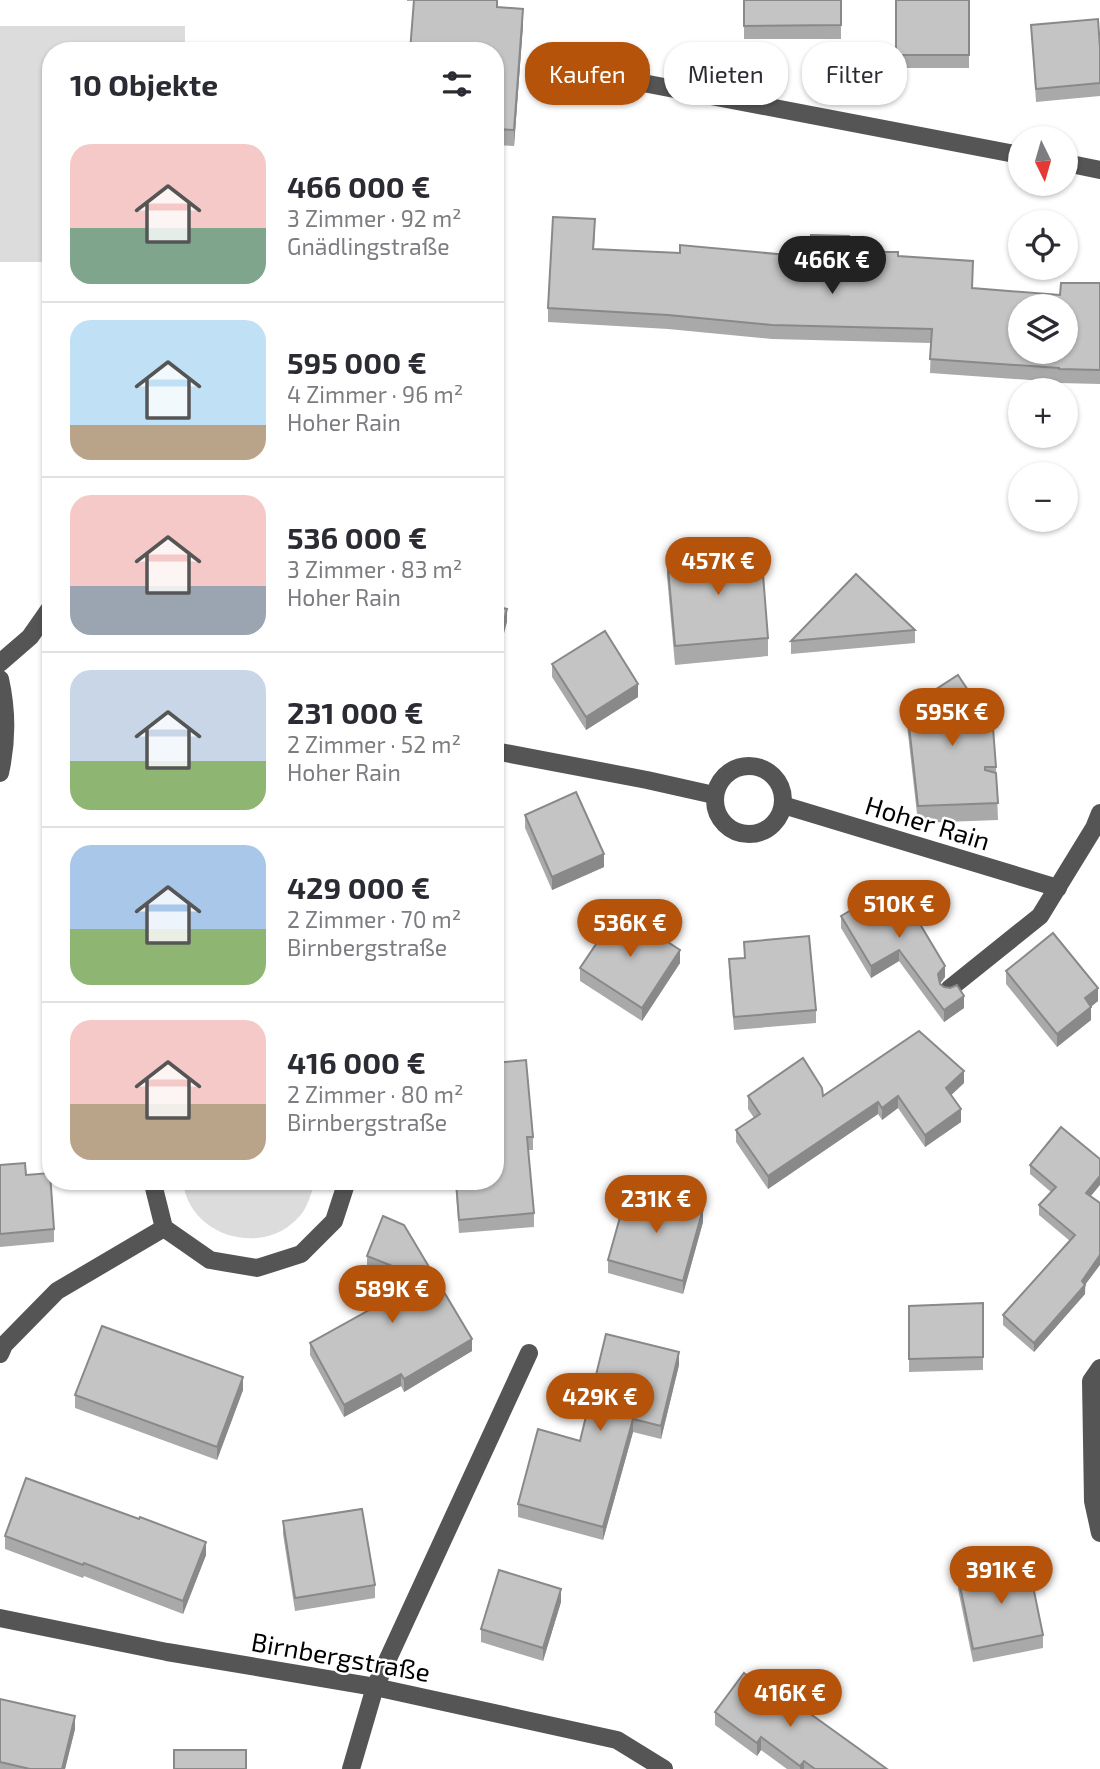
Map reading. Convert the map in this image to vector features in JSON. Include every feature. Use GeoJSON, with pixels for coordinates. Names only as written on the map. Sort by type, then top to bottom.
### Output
{"type":"FeatureCollection","features":[{"type":"Feature","properties":{"kind":"street"},"geometry":{"type":"LineString","coordinates":[[650,84],[1008,153]]}},
{"type":"Feature","properties":{"kind":"street"},"geometry":{"type":"LineString","coordinates":[[1078,165],[1100,170]]}},
{"type":"Feature","properties":{"kind":"street"},"geometry":{"type":"LineString","coordinates":[[0,663],[30,637],[42,620]]}},
{"type":"Feature","properties":{"kind":"street"},"geometry":{"type":"LineString","coordinates":[[0,679],[5,703],[4,755],[0,773]]}},
{"type":"Feature","properties":{"kind":"street"},"geometry":{"type":"LineString","coordinates":[[504,753],[714,795]]}},
{"type":"Feature","properties":{"kind":"street"},"geometry":{"type":"LineString","coordinates":[[748,766],[770,773],[783,793],[783,805],[774,825],[765,831],[744,835],[733,831],[718,817],[714,795],[726,774],[736,768],[748,766]]}},
{"type":"Feature","properties":{"kind":"street","name":"Hoher Rain"},"geometry":{"type":"LineString","coordinates":[[783,805],[1058,888]]}},
{"type":"Feature","properties":{"kind":"street"},"geometry":{"type":"LineString","coordinates":[[949,989],[1040,916],[1094,828],[1100,813]]}},
{"type":"Feature","properties":{"kind":"street"},"geometry":{"type":"LineString","coordinates":[[154,1190],[164,1228],[210,1260],[257,1268],[301,1254],[334,1221],[344,1190]]}},
{"type":"Feature","properties":{"kind":"street"},"geometry":{"type":"LineString","coordinates":[[0,1354],[4,1345],[57,1291],[164,1228]]}},
{"type":"Feature","properties":{"kind":"street"},"geometry":{"type":"LineString","coordinates":[[351,1769],[375,1687],[529,1353]]}},
{"type":"Feature","properties":{"kind":"street"},"geometry":{"type":"LineString","coordinates":[[1100,1368],[1091,1381],[1093,1501],[1100,1533]]}},
{"type":"Feature","properties":{"kind":"street","name":"Birnbergstraße"},"geometry":{"type":"LineString","coordinates":[[0,1618],[167,1652],[375,1687],[617,1740],[664,1769]]}},
{"type":"Feature","properties":{"kind":"shaded area"},"geometry":{"type":"Polygon","coordinates":[[[0,26],[185,26],[185,42],[42,42],[42,262],[0,262],[0,26]]]}},
{"type":"Feature","properties":{"kind":"shaded area"},"geometry":{"type":"Polygon","coordinates":[[[185,1190],[312,1190],[306,1207],[296,1220],[281,1231],[263,1237],[228,1235],[211,1227],[198,1215],[188,1200],[185,1190]]]}},
{"type":"Feature","properties":{"kind":"building"},"geometry":{"type":"Polygon","coordinates":[[[414,0],[497,0],[497,7],[523,9],[514,130],[504,129],[504,42],[411,42],[414,0]]]}},
{"type":"Feature","properties":{"kind":"building"},"geometry":{"type":"Polygon","coordinates":[[[744,0],[841,0],[841,25],[744,26],[744,0]]]}},
{"type":"Feature","properties":{"kind":"building"},"geometry":{"type":"Polygon","coordinates":[[[896,0],[969,0],[969,55],[907,55],[907,42],[896,42],[896,0]]]}},
{"type":"Feature","properties":{"kind":"building"},"geometry":{"type":"Polygon","coordinates":[[[1098,19],[1100,83],[1036,89],[1031,25],[1098,19]]]}},
{"type":"Feature","properties":{"kind":"building"},"geometry":{"type":"Polygon","coordinates":[[[553,217],[595,219],[593,249],[680,253],[680,245],[809,257],[811,235],[849,236],[848,252],[898,252],[898,256],[973,261],[972,288],[1047,294],[1008,294],[1008,364],[1078,364],[1078,294],[1060,294],[1061,283],[1100,283],[1100,370],[930,359],[932,329],[772,325],[668,315],[548,308],[553,217]]]}},
{"type":"Feature","properties":{"kind":"building"},"geometry":{"type":"Polygon","coordinates":[[[761,549],[768,638],[675,646],[667,557],[761,549]]]}},
{"type":"Feature","properties":{"kind":"building"},"geometry":{"type":"Polygon","coordinates":[[[856,574],[915,630],[791,641],[856,574]]]}},
{"type":"Feature","properties":{"kind":"building"},"geometry":{"type":"Polygon","coordinates":[[[605,631],[638,684],[586,717],[552,664],[605,631]]]}},
{"type":"Feature","properties":{"kind":"building"},"geometry":{"type":"Polygon","coordinates":[[[958,675],[993,728],[996,767],[985,767],[985,770],[996,773],[998,803],[918,806],[907,708],[958,675]]]}},
{"type":"Feature","properties":{"kind":"building"},"geometry":{"type":"Polygon","coordinates":[[[576,792],[604,854],[552,877],[525,815],[576,792]]]}},
{"type":"Feature","properties":{"kind":"building"},"geometry":{"type":"Polygon","coordinates":[[[896,884],[945,966],[938,974],[940,984],[950,988],[957,985],[964,996],[944,1010],[899,950],[871,966],[841,916],[896,884]]]}},
{"type":"Feature","properties":{"kind":"building"},"geometry":{"type":"Polygon","coordinates":[[[619,910],[680,950],[642,1008],[580,968],[619,910]]]}},
{"type":"Feature","properties":{"kind":"building"},"geometry":{"type":"Polygon","coordinates":[[[1053,933],[1098,988],[1085,998],[1091,1007],[1057,1034],[1006,971],[1053,933]]]}},
{"type":"Feature","properties":{"kind":"building"},"geometry":{"type":"Polygon","coordinates":[[[809,936],[816,1010],[734,1017],[729,959],[745,958],[744,942],[809,936]]]}},
{"type":"Feature","properties":{"kind":"building"},"geometry":{"type":"Polygon","coordinates":[[[919,1031],[964,1071],[946,1088],[961,1109],[925,1135],[898,1096],[882,1108],[878,1102],[768,1176],[736,1130],[760,1114],[748,1096],[803,1058],[822,1088],[823,1096],[919,1031]]]}},
{"type":"Feature","properties":{"kind":"building"},"geometry":{"type":"Polygon","coordinates":[[[526,1060],[533,1137],[527,1137],[534,1213],[459,1220],[457,1190],[504,1190],[504,1062],[526,1060]]]}},
{"type":"Feature","properties":{"kind":"building"},"geometry":{"type":"Polygon","coordinates":[[[1061,1127],[1100,1159],[1100,1176],[1086,1193],[1100,1203],[1100,1255],[1082,1281],[1085,1285],[1034,1343],[1003,1315],[1075,1235],[1039,1205],[1056,1187],[1030,1165],[1061,1127]]]}},
{"type":"Feature","properties":{"kind":"building"},"geometry":{"type":"Polygon","coordinates":[[[25,1163],[26,1175],[42,1174],[42,1190],[51,1190],[54,1229],[0,1234],[0,1165],[25,1163]]]}},
{"type":"Feature","properties":{"kind":"building"},"geometry":{"type":"Polygon","coordinates":[[[628,1189],[703,1209],[683,1281],[608,1260],[628,1189]]]}},
{"type":"Feature","properties":{"kind":"building"},"geometry":{"type":"Polygon","coordinates":[[[383,1216],[404,1225],[472,1339],[404,1379],[401,1374],[344,1405],[310,1343],[425,1279],[367,1256],[383,1216]]]}},
{"type":"Feature","properties":{"kind":"building"},"geometry":{"type":"Polygon","coordinates":[[[983,1303],[983,1357],[909,1359],[909,1306],[983,1303]]]}},
{"type":"Feature","properties":{"kind":"building"},"geometry":{"type":"Polygon","coordinates":[[[102,1326],[243,1377],[217,1447],[75,1395],[102,1326]]]}},
{"type":"Feature","properties":{"kind":"building"},"geometry":{"type":"Polygon","coordinates":[[[606,1334],[679,1352],[661,1426],[633,1419],[603,1527],[518,1504],[538,1429],[580,1441],[606,1334]]]}},
{"type":"Feature","properties":{"kind":"building"},"geometry":{"type":"Polygon","coordinates":[[[26,1478],[206,1542],[183,1601],[5,1536],[26,1478]]]}},
{"type":"Feature","properties":{"kind":"building"},"geometry":{"type":"Polygon","coordinates":[[[362,1509],[375,1585],[295,1598],[283,1521],[362,1509]]]}},
{"type":"Feature","properties":{"kind":"building"},"geometry":{"type":"Polygon","coordinates":[[[1028,1562],[1043,1635],[973,1649],[958,1576],[1028,1562]]]}},
{"type":"Feature","properties":{"kind":"building"},"geometry":{"type":"Polygon","coordinates":[[[499,1570],[561,1589],[543,1648],[481,1629],[499,1570]]]}},
{"type":"Feature","properties":{"kind":"building"},"geometry":{"type":"Polygon","coordinates":[[[744,1673],[783,1702],[787,1697],[887,1769],[815,1769],[804,1761],[800,1766],[761,1737],[757,1743],[715,1712],[744,1673]]]}},
{"type":"Feature","properties":{"kind":"building"},"geometry":{"type":"Polygon","coordinates":[[[0,1699],[75,1716],[62,1769],[30,1769],[0,1762],[0,1699]]]}},
{"type":"Feature","properties":{"kind":"building"},"geometry":{"type":"Polygon","coordinates":[[[174,1750],[246,1750],[246,1769],[174,1769],[174,1750]]]}}]}
